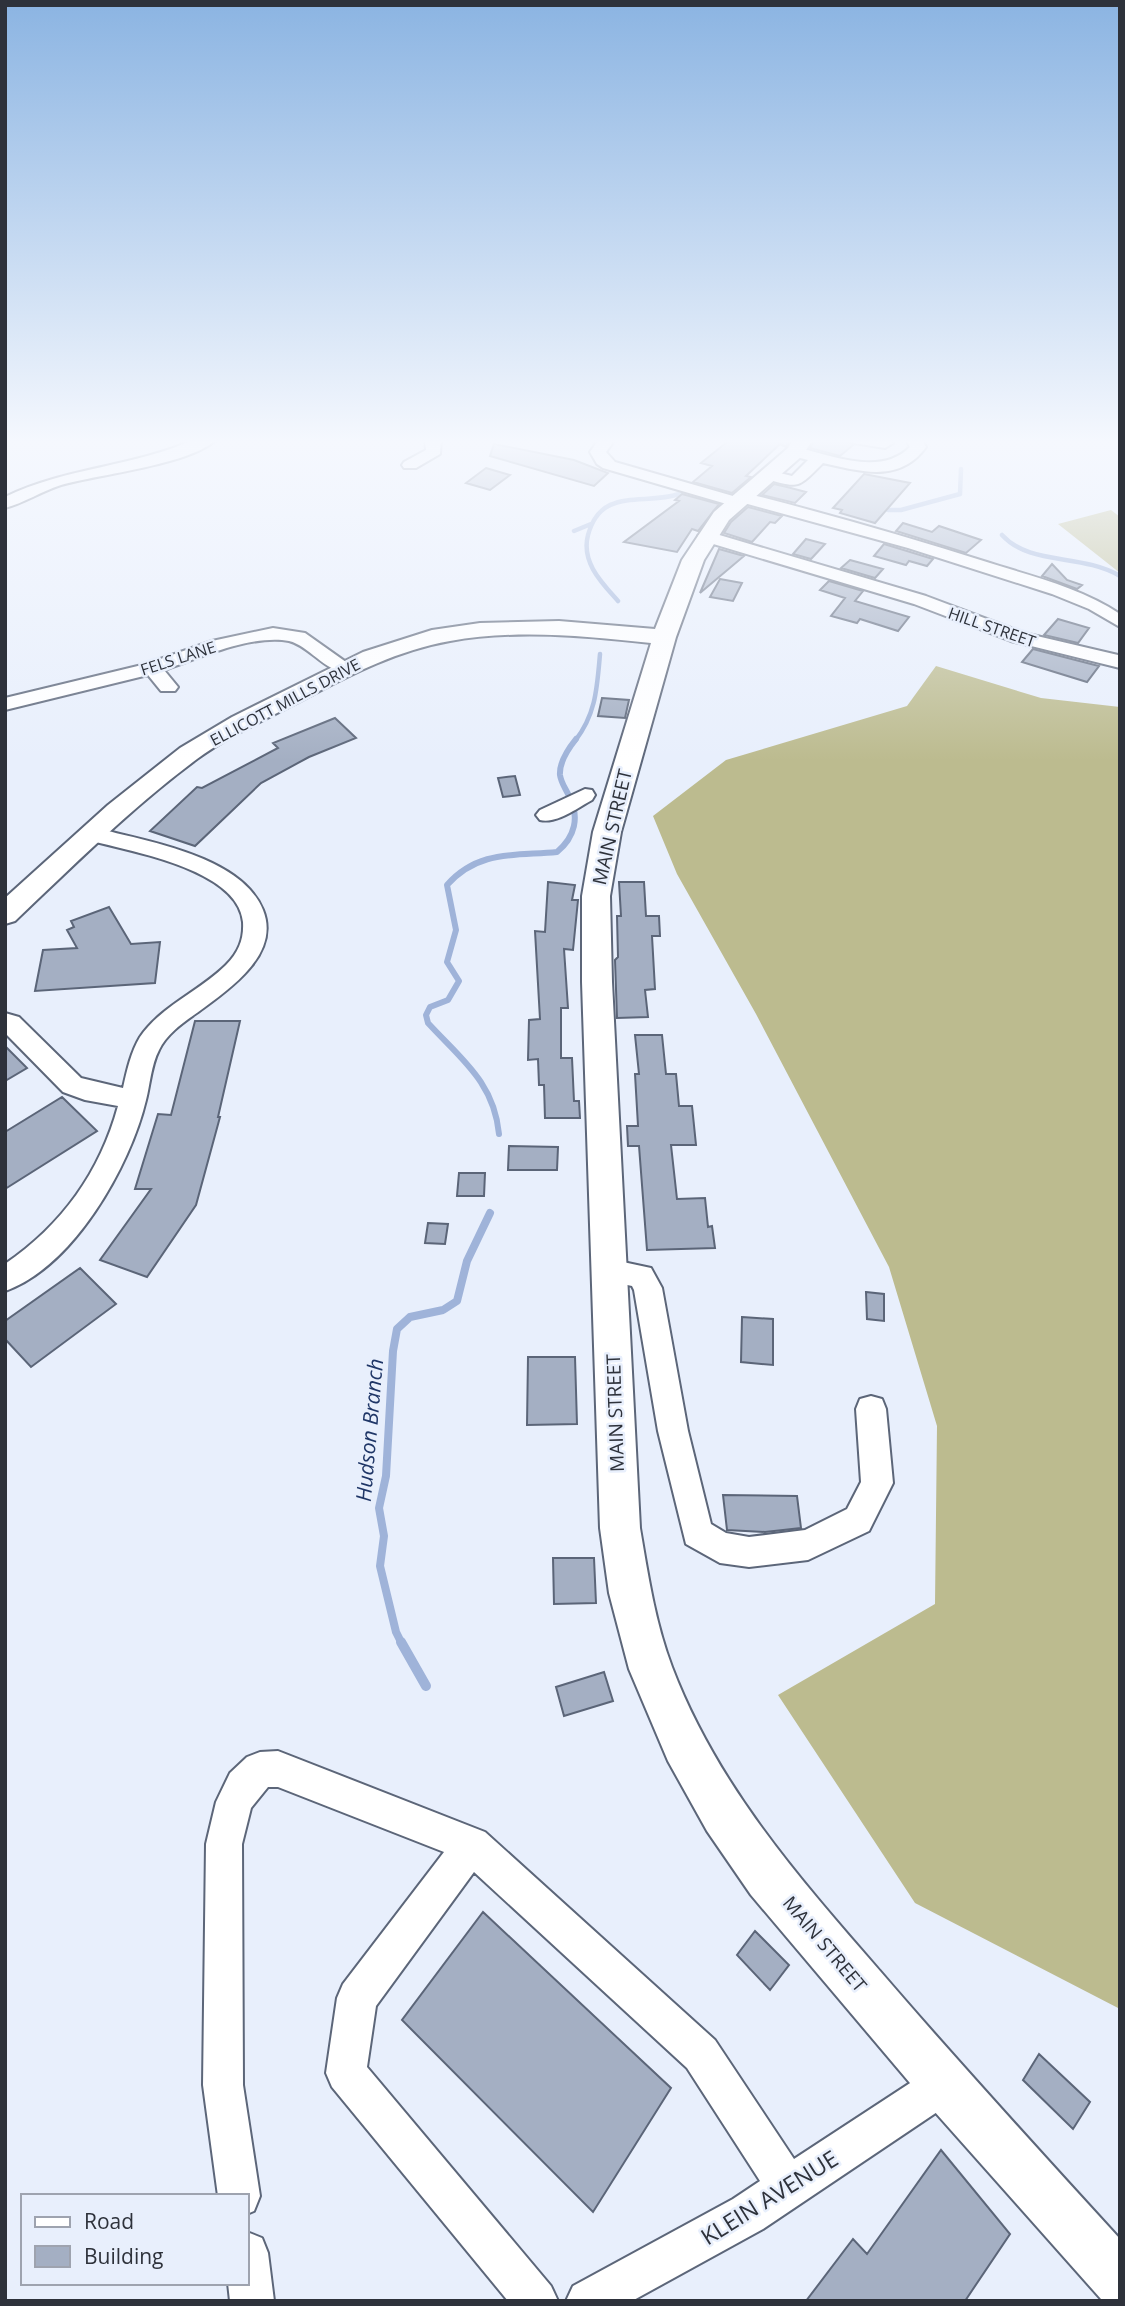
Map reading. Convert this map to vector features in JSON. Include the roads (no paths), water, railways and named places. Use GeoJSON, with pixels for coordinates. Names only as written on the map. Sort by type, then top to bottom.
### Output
{"type":"FeatureCollection","features":[{"type":"Feature","properties":{"kind":"main road","name":"MAIN STREET"},"geometry":{"type":"LineString","coordinates":[[700,546],[664,637],[607,832],[596,896],[594,930],[620,1528],[631,1593],[651,1669],[684,1745],[723,1815],[768,1878],[944,2084],[1120,2280]]}},
{"type":"Feature","properties":{"kind":"main road","name":"ELLICOTT MILLS DRIVE"},"geometry":{"type":"LineString","coordinates":[[5,914],[92,834],[191,752],[344,667],[422,640],[494,629],[571,629],[664,637]]}},
{"type":"Feature","properties":{"kind":"street","name":"HILL STREET"},"geometry":{"type":"LineString","coordinates":[[738,546],[920,600],[954,615],[1049,646],[1095,654],[1120,662]]}},
{"type":"Feature","properties":{"kind":"street"},"geometry":{"type":"LineString","coordinates":[[919,546],[1058,590],[1096,605],[1120,622]]}},
{"type":"Feature","properties":{"kind":"street","name":"FELS LANE"},"geometry":{"type":"LineString","coordinates":[[5,704],[152,668],[219,645],[274,634],[298,637],[344,667]]}},
{"type":"Feature","properties":{"kind":"street"},"geometry":{"type":"LineString","coordinates":[[152,668],[168,687]]}},
{"type":"Feature","properties":{"kind":"street"},"geometry":{"type":"LineString","coordinates":[[547,815],[584,795]]}},
{"type":"Feature","properties":{"kind":"street"},"geometry":{"type":"LineString","coordinates":[[5,1279],[51,1244],[97,1191],[111,1167],[149,1044],[165,1023],[223,982],[242,965],[251,948],[255,929],[253,914],[229,881],[212,872],[92,834]]}},
{"type":"Feature","properties":{"kind":"street"},"geometry":{"type":"LineString","coordinates":[[5,1022],[10,1023],[72,1085],[85,1091],[134,1099]]}},
{"type":"Feature","properties":{"kind":"street"},"geometry":{"type":"LineString","coordinates":[[609,1271],[641,1276],[648,1287],[673,1431],[697,1533],[720,1548],[749,1552],[808,1545],[858,1520],[877,1483],[871,1409]]}},
{"type":"Feature","properties":{"kind":"street"},"geometry":{"type":"LineString","coordinates":[[239,2194],[223,2085],[224,1844],[234,1802],[243,1786],[260,1770],[278,1769],[472,1845],[701,2054],[788,2186]]}},
{"type":"Feature","properties":{"kind":"street"},"geometry":{"type":"LineString","coordinates":[[472,1845],[357,1998],[346,2073],[536,2301]]}},
{"type":"Feature","properties":{"kind":"street","name":"KLEIN AVENUE"},"geometry":{"type":"LineString","coordinates":[[588,2301],[748,2214],[944,2084]]}},
{"type":"Feature","properties":{"kind":"street"},"geometry":{"type":"LineString","coordinates":[[248,2263],[252,2301]]}},
{"type":"Feature","properties":{"kind":"waterway","name":"Hudson Branch"},"geometry":{"type":"LineString","coordinates":[[587,546],[587,554],[594,571],[618,601]]}},
{"type":"Feature","properties":{"kind":"waterway"},"geometry":{"type":"LineString","coordinates":[[1015,546],[1041,556],[1089,564],[1120,576]]}},
{"type":"Feature","properties":{"kind":"waterway","name":"Hudson Branch"},"geometry":{"type":"LineString","coordinates":[[575,741],[591,711],[600,654]]}},
{"type":"Feature","properties":{"kind":"waterway","name":"Hudson Branch"},"geometry":{"type":"LineString","coordinates":[[499,1134],[496,1116],[483,1086],[464,1060],[428,1023],[426,1015],[430,1007],[448,1000],[459,981],[447,962],[456,930],[447,885],[459,874],[484,860],[557,852],[563,846],[572,833],[575,819],[572,804],[561,781],[560,770],[576,739]]}},
{"type":"Feature","properties":{"kind":"waterway","name":"Hudson Branch"},"geometry":{"type":"LineString","coordinates":[[401,1642],[396,1632],[380,1566],[384,1536],[379,1508],[386,1476],[393,1351],[397,1329],[410,1317],[443,1310],[457,1301],[467,1261],[490,1213]]}},
{"type":"Feature","properties":{"kind":"waterway","name":"Hudson Branch"},"geometry":{"type":"LineString","coordinates":[[401,1642],[426,1686]]}}]}
